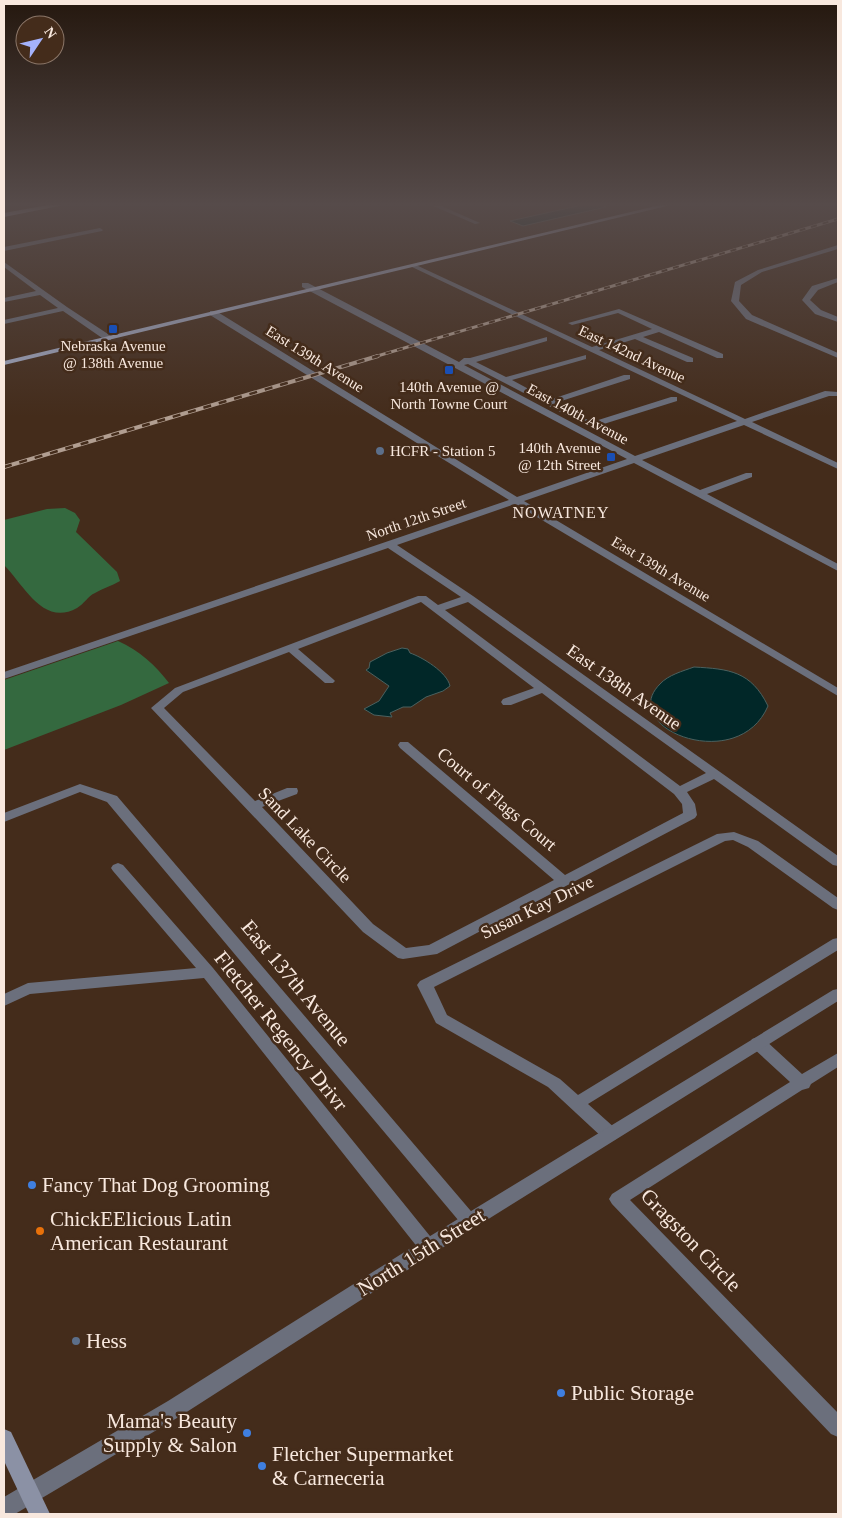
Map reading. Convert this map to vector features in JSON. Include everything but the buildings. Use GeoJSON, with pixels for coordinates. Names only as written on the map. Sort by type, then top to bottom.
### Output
{"type":"FeatureCollection","features":[{"type":"Feature","properties":{"kind":"main road"},"geometry":{"type":"LineString","coordinates":[[4,357],[100,332],[344,276]]}},
{"type":"Feature","properties":{"kind":"main road"},"geometry":{"type":"LineString","coordinates":[[4,363],[373,276]]}},
{"type":"Feature","properties":{"kind":"main road"},"geometry":{"type":"LineString","coordinates":[[292,288],[300,293]]}},
{"type":"Feature","properties":{"kind":"main road"},"geometry":{"type":"LineString","coordinates":[[4,1439],[40,1514]]}},
{"type":"Feature","properties":{"kind":"street"},"geometry":{"type":"LineString","coordinates":[[21,276],[64,309],[108,338]]}},
{"type":"Feature","properties":{"kind":"street","name":"East 142nd Avenue"},"geometry":{"type":"LineString","coordinates":[[435,276],[838,466]]}},
{"type":"Feature","properties":{"kind":"street"},"geometry":{"type":"LineString","coordinates":[[751,276],[738,284],[734,301],[749,317],[838,356]]}},
{"type":"Feature","properties":{"kind":"street"},"geometry":{"type":"LineString","coordinates":[[838,280],[815,288],[806,300],[818,312],[838,320]]}},
{"type":"Feature","properties":{"kind":"street","name":"East 140th Avenue"},"geometry":{"type":"LineString","coordinates":[[305,285],[464,363],[633,459],[838,568]]}},
{"type":"Feature","properties":{"kind":"street"},"geometry":{"type":"LineString","coordinates":[[4,300],[42,292]]}},
{"type":"Feature","properties":{"kind":"street"},"geometry":{"type":"LineString","coordinates":[[4,322],[64,309]]}},
{"type":"Feature","properties":{"kind":"street"},"geometry":{"type":"LineString","coordinates":[[572,323],[619,310],[720,356]]}},
{"type":"Feature","properties":{"kind":"street","name":"East 139th Avenue"},"geometry":{"type":"LineString","coordinates":[[213,313],[516,500],[838,693]]}},
{"type":"Feature","properties":{"kind":"street"},"geometry":{"type":"LineString","coordinates":[[591,350],[659,329]]}},
{"type":"Feature","properties":{"kind":"street"},"geometry":{"type":"LineString","coordinates":[[635,336],[690,360]]}},
{"type":"Feature","properties":{"kind":"street"},"geometry":{"type":"LineString","coordinates":[[464,363],[544,339]]}},
{"type":"Feature","properties":{"kind":"street"},"geometry":{"type":"LineString","coordinates":[[505,380],[583,357]]}},
{"type":"Feature","properties":{"kind":"street"},"geometry":{"type":"LineString","coordinates":[[464,363],[481,368],[591,426],[674,399]]}},
{"type":"Feature","properties":{"kind":"street"},"geometry":{"type":"LineString","coordinates":[[547,402],[627,377]]}},
{"type":"Feature","properties":{"kind":"street","name":"North 12th Street"},"geometry":{"type":"LineString","coordinates":[[4,676],[828,393],[838,394]]}},
{"type":"Feature","properties":{"kind":"street"},"geometry":{"type":"LineString","coordinates":[[698,494],[749,475]]}},
{"type":"Feature","properties":{"kind":"street","name":"East 138th Avenue"},"geometry":{"type":"LineString","coordinates":[[389,544],[469,598],[838,862]]}},
{"type":"Feature","properties":{"kind":"street","name":"Sand Lake Circle"},"geometry":{"type":"LineString","coordinates":[[422,598],[679,792],[688,804],[690,816],[432,950],[403,954],[368,928],[157,708],[179,690],[291,648],[422,598]]}},
{"type":"Feature","properties":{"kind":"street"},"geometry":{"type":"LineString","coordinates":[[438,609],[469,598]]}},
{"type":"Feature","properties":{"kind":"street"},"geometry":{"type":"LineString","coordinates":[[291,648],[329,681]]}},
{"type":"Feature","properties":{"kind":"street"},"geometry":{"type":"LineString","coordinates":[[507,702],[543,688]]}},
{"type":"Feature","properties":{"kind":"street","name":"Court of Flags Court"},"geometry":{"type":"LineString","coordinates":[[404,745],[565,882]]}},
{"type":"Feature","properties":{"kind":"street"},"geometry":{"type":"LineString","coordinates":[[679,792],[716,774]]}},
{"type":"Feature","properties":{"kind":"street","name":"East 137th Avenue"},"geometry":{"type":"LineString","coordinates":[[4,818],[80,788],[112,799],[470,1222]]}},
{"type":"Feature","properties":{"kind":"street"},"geometry":{"type":"LineString","coordinates":[[253,806],[292,791]]}},
{"type":"Feature","properties":{"kind":"street","name":"Susan Kay Drive"},"geometry":{"type":"LineString","coordinates":[[610,1134],[554,1083],[441,1019],[425,985],[722,837],[734,836],[753,844],[838,905]]}},
{"type":"Feature","properties":{"kind":"street","name":"Fletcher Regency Drivr"},"geometry":{"type":"LineString","coordinates":[[118,868],[208,972],[428,1247]]}},
{"type":"Feature","properties":{"kind":"street"},"geometry":{"type":"LineString","coordinates":[[576,1104],[838,943]]}},
{"type":"Feature","properties":{"kind":"street"},"geometry":{"type":"LineString","coordinates":[[4,1000],[28,989],[208,972]]}},
{"type":"Feature","properties":{"kind":"street","name":"North 15th Street"},"geometry":{"type":"LineString","coordinates":[[4,1508],[175,1408],[428,1247],[838,994]]}},
{"type":"Feature","properties":{"kind":"street"},"geometry":{"type":"LineString","coordinates":[[758,1043],[803,1084]]}},
{"type":"Feature","properties":{"kind":"street","name":"Gragston Circle"},"geometry":{"type":"LineString","coordinates":[[838,1059],[803,1084],[618,1199],[838,1427]]}},
{"type":"Feature","properties":{"kind":"green space"},"geometry":{"type":"Polygon","coordinates":[[[65,508],[75,513],[80,520],[76,532],[117,572],[120,581],[93,594],[77,608],[65,612],[54,612],[44,608],[35,601],[4,565],[4,520],[47,509],[65,508]]]}},
{"type":"Feature","properties":{"kind":"green space"},"geometry":{"type":"Polygon","coordinates":[[[118,641],[146,659],[169,683],[121,705],[4,750],[4,680],[118,641]]]}},
{"type":"Feature","properties":{"kind":"water"},"geometry":{"type":"Polygon","coordinates":[[[402,648],[408,649],[410,653],[439,670],[450,686],[443,691],[426,697],[411,707],[403,707],[390,713],[392,717],[374,715],[364,709],[379,701],[389,686],[366,670],[369,668],[370,662],[402,648]]]}},
{"type":"Feature","properties":{"kind":"water"},"geometry":{"type":"Polygon","coordinates":[[[694,667],[718,669],[738,674],[754,685],[768,706],[753,727],[732,738],[709,741],[686,738],[667,729],[654,716],[651,700],[660,684],[671,676],[694,667]]]}},
{"type":"Feature","properties":{"kind":"railway"},"geometry":{"type":"LineString","coordinates":[[374,357],[647,276]]}},
{"type":"Feature","properties":{"kind":"railway"},"geometry":{"type":"LineString","coordinates":[[4,467],[378,356]]}},
{"type":"Feature","properties":{"kind":"place","name":"Nebraska Avenue @ 138th Avenue"},"geometry":{"type":"Point","coordinates":[113,329]}},
{"type":"Feature","properties":{"kind":"place","name":"140th Avenue @ North Towne Court"},"geometry":{"type":"Point","coordinates":[449,370]}},
{"type":"Feature","properties":{"kind":"place","name":"HCFR - Station 5"},"geometry":{"type":"Point","coordinates":[380,451]}},
{"type":"Feature","properties":{"kind":"place","name":"140th Avenue @ 12th Street"},"geometry":{"type":"Point","coordinates":[611,457]}},
{"type":"Feature","properties":{"kind":"place","name":"Fancy That Dog Grooming"},"geometry":{"type":"Point","coordinates":[32,1185]}},
{"type":"Feature","properties":{"kind":"place","name":"ChickEElicious Latin American Restaurant"},"geometry":{"type":"Point","coordinates":[40,1231]}},
{"type":"Feature","properties":{"kind":"place","name":"Hess"},"geometry":{"type":"Point","coordinates":[76,1341]}},
{"type":"Feature","properties":{"kind":"place","name":"Public Storage"},"geometry":{"type":"Point","coordinates":[561,1393]}},
{"type":"Feature","properties":{"kind":"place","name":"Mama's Beauty Supply & Salon"},"geometry":{"type":"Point","coordinates":[247,1433]}},
{"type":"Feature","properties":{"kind":"place","name":"Fletcher Supermarket & Carneceria"},"geometry":{"type":"Point","coordinates":[262,1466]}},
{"type":"Feature","properties":{"kind":"district","name":"NOWATNEY"},"geometry":{"type":"Point","coordinates":[561,512]}}]}
